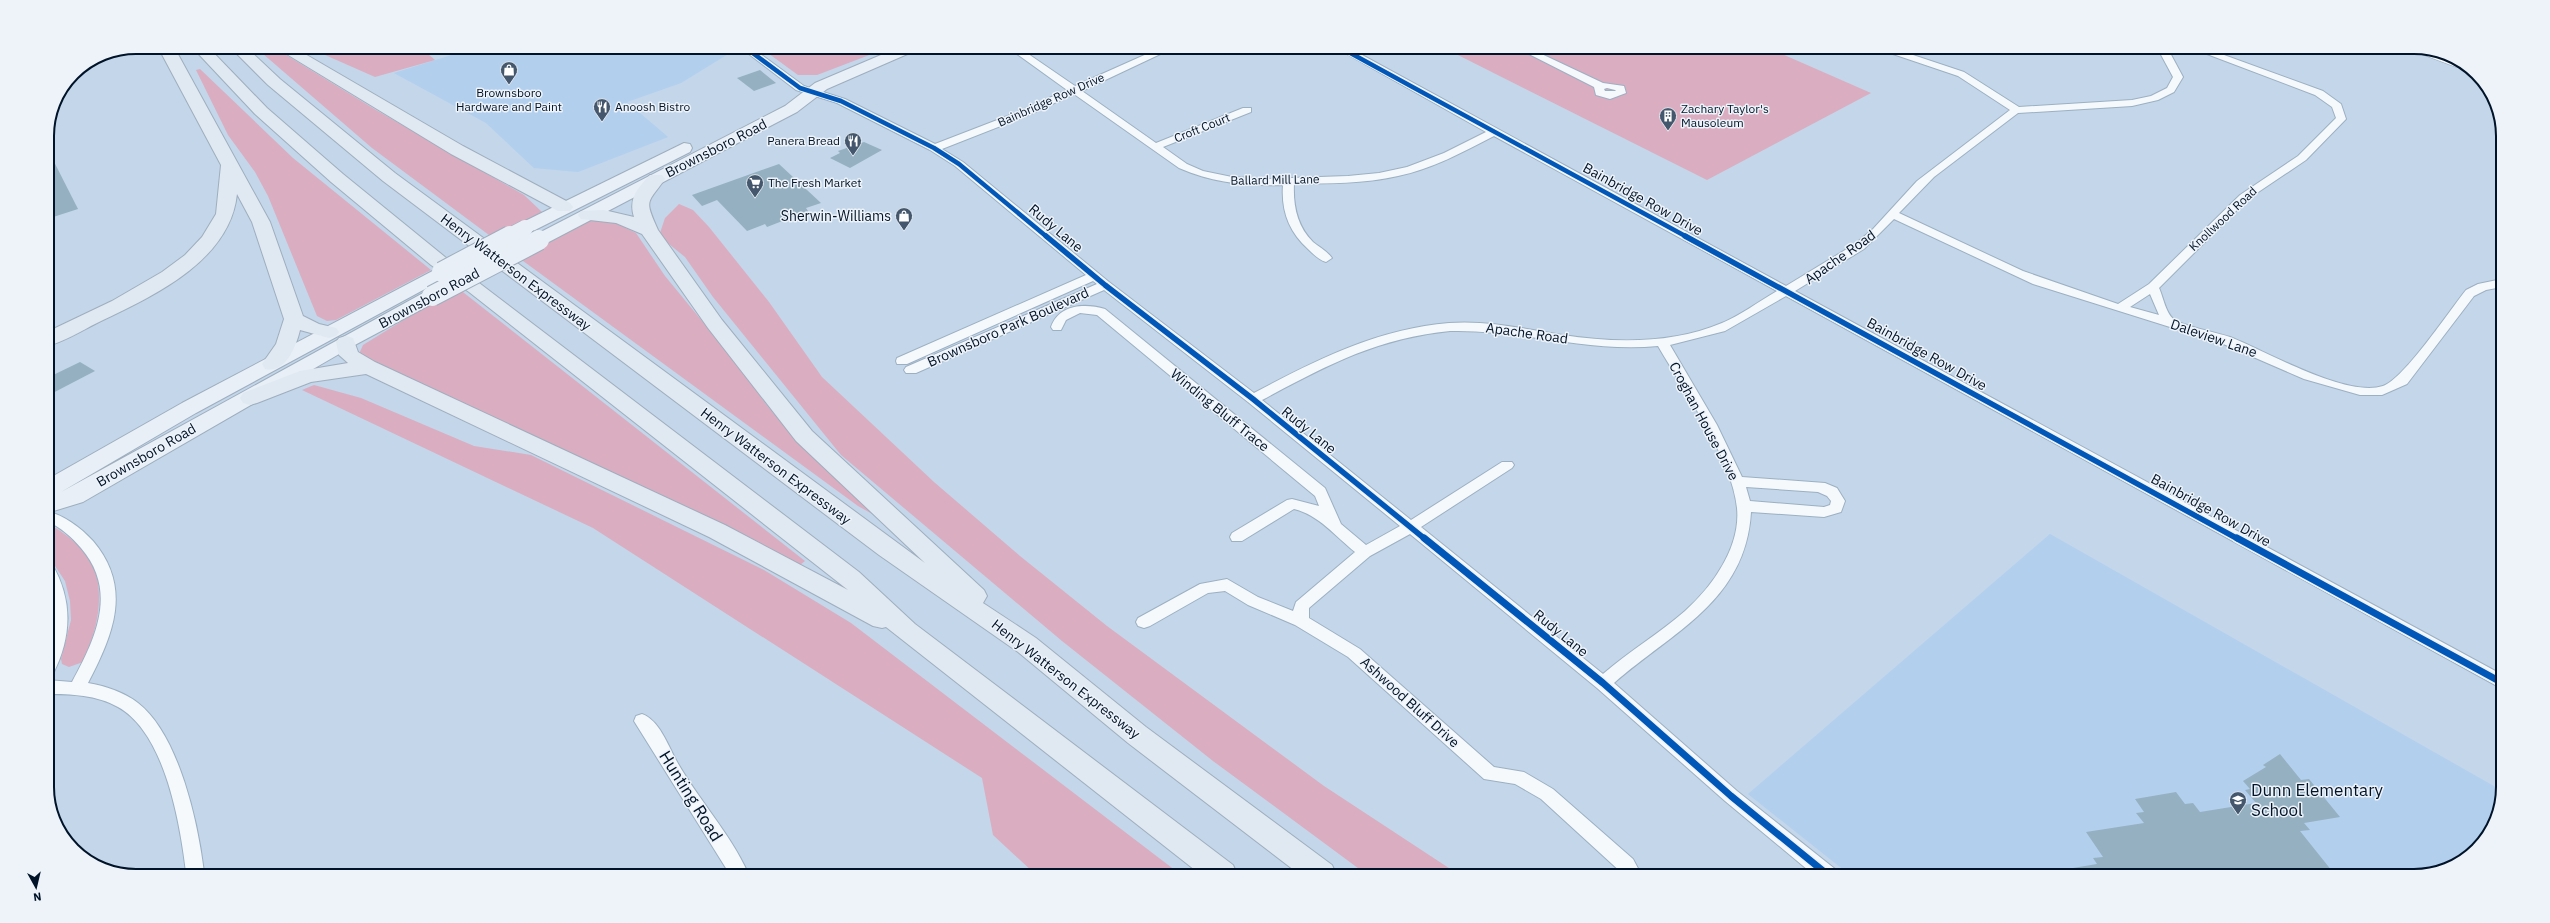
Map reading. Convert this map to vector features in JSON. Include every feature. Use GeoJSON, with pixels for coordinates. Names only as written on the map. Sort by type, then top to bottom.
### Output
{"type":"FeatureCollection","features":[{"type":"Feature","properties":{"kind":"highway"},"geometry":{"type":"LineString","coordinates":[[170,54],[261,222],[294,319],[286,345],[272,364]]}},
{"type":"Feature","properties":{"kind":"highway"},"geometry":{"type":"LineString","coordinates":[[206,54],[261,111],[438,261],[476,288],[851,578],[906,631],[1216,869]]}},
{"type":"Feature","properties":{"kind":"highway","name":"Henry Watterson Expressway"},"geometry":{"type":"LineString","coordinates":[[244,54],[274,82],[396,182],[887,549],[1027,645],[1137,735],[1315,869]]}},
{"type":"Feature","properties":{"kind":"highway"},"geometry":{"type":"LineString","coordinates":[[294,54],[456,150],[564,207]]}},
{"type":"Feature","properties":{"kind":"highway"},"geometry":{"type":"LineString","coordinates":[[54,337],[108,311],[152,286],[196,256],[223,219],[230,164]]}},
{"type":"Feature","properties":{"kind":"highway"},"geometry":{"type":"LineString","coordinates":[[656,179],[643,193],[640,203],[642,215],[648,230],[684,284],[804,436],[1027,645]]}},
{"type":"Feature","properties":{"kind":"highway"},"geometry":{"type":"LineString","coordinates":[[587,215],[605,215],[628,219],[648,230]]}},
{"type":"Feature","properties":{"kind":"highway"},"geometry":{"type":"LineString","coordinates":[[294,319],[313,329],[338,337],[349,355],[368,367],[717,531],[906,631]]}},
{"type":"Feature","properties":{"kind":"highway"},"geometry":{"type":"LineString","coordinates":[[250,398],[307,376],[368,367]]}},
{"type":"Feature","properties":{"kind":"main road","name":"Brownsboro Road"},"geometry":{"type":"LineString","coordinates":[[532,234],[564,207],[756,113],[811,92],[894,54]]}},
{"type":"Feature","properties":{"kind":"main road","name":"Brownsboro Road"},"geometry":{"type":"LineString","coordinates":[[54,503],[75,496],[250,398],[338,337],[417,294],[532,234],[587,215],[791,109],[811,92]]}},
{"type":"Feature","properties":{"kind":"main road"},"geometry":{"type":"LineString","coordinates":[[564,207],[587,215]]}},
{"type":"Feature","properties":{"kind":"main road","name":"Brownsboro Road"},"geometry":{"type":"LineString","coordinates":[[54,486],[272,364],[338,337]]}},
{"type":"Feature","properties":{"kind":"street","name":"Rudy Lane"},"geometry":{"type":"LineString","coordinates":[[754,54],[800,88],[841,101],[934,148],[959,164],[1100,281],[1254,399],[1604,683],[1731,796],[1821,869]]}},
{"type":"Feature","properties":{"kind":"street","name":"Ballard Mill Lane"},"geometry":{"type":"LineString","coordinates":[[1022,54],[1157,146],[1183,166],[1207,177],[1232,182],[1289,182],[1359,178],[1399,173],[1420,166],[1494,132]]}},
{"type":"Feature","properties":{"kind":"street","name":"Bainbridge Row Drive"},"geometry":{"type":"LineString","coordinates":[[934,148],[996,125],[1155,54]]}},
{"type":"Feature","properties":{"kind":"street","name":"Bainbridge Row Drive"},"geometry":{"type":"LineString","coordinates":[[1352,54],[2496,679]]}},
{"type":"Feature","properties":{"kind":"street"},"geometry":{"type":"LineString","coordinates":[[1534,54],[1601,86]]}},
{"type":"Feature","properties":{"kind":"street"},"geometry":{"type":"LineString","coordinates":[[1904,54],[1961,74],[2017,110],[2125,104],[2161,96],[2174,88],[2178,77],[2166,54]]}},
{"type":"Feature","properties":{"kind":"street","name":"Knollwood Road"},"geometry":{"type":"LineString","coordinates":[[2120,308],[2153,287],[2244,197],[2302,158],[2341,119],[2337,106],[2319,93],[2212,54]]}},
{"type":"Feature","properties":{"kind":"street","name":"Croft Court"},"geometry":{"type":"LineString","coordinates":[[1157,146],[1247,110]]}},
{"type":"Feature","properties":{"kind":"street","name":"Apache Road"},"geometry":{"type":"LineString","coordinates":[[1254,399],[1361,344],[1394,334],[1422,330],[1480,327],[1606,343],[1662,342],[1721,328],[1787,292],[1861,245],[1931,174],[2017,110]]}},
{"type":"Feature","properties":{"kind":"street"},"geometry":{"type":"LineString","coordinates":[[1289,182],[1287,192],[1293,224],[1303,240],[1326,258]]}},
{"type":"Feature","properties":{"kind":"street","name":"Daleview Lane"},"geometry":{"type":"LineString","coordinates":[[1892,214],[2037,281],[2226,341],[2334,385],[2361,391],[2380,391],[2395,388],[2470,294],[2482,287],[2496,284]]}},
{"type":"Feature","properties":{"kind":"street","name":"Brownsboro Park Boulevard"},"geometry":{"type":"LineString","coordinates":[[906,366],[1100,281]]}},
{"type":"Feature","properties":{"kind":"street"},"geometry":{"type":"LineString","coordinates":[[2153,287],[2162,311],[2170,323]]}},
{"type":"Feature","properties":{"kind":"street","name":"Winding Bluff Trace"},"geometry":{"type":"LineString","coordinates":[[1057,327],[1060,318],[1071,311],[1081,308],[1101,312],[1320,492],[1326,501],[1332,522]]}},
{"type":"Feature","properties":{"kind":"street","name":"Croghan House Drive"},"geometry":{"type":"LineString","coordinates":[[1604,683],[1622,666],[1675,629],[1703,604],[1729,568],[1739,538],[1743,506],[1736,481],[1712,431],[1662,342]]}},
{"type":"Feature","properties":{"kind":"street"},"geometry":{"type":"LineString","coordinates":[[1301,621],[1302,606],[1365,552],[1411,527],[1507,465]]}},
{"type":"Feature","properties":{"kind":"street"},"geometry":{"type":"LineString","coordinates":[[1736,481],[1820,487],[1832,492],[1838,501],[1836,508],[1824,512],[1743,506]]}},
{"type":"Feature","properties":{"kind":"street"},"geometry":{"type":"LineString","coordinates":[[1237,537],[1292,504],[1312,508],[1324,519],[1332,522],[1365,552]]}},
{"type":"Feature","properties":{"kind":"street"},"geometry":{"type":"LineString","coordinates":[[54,517],[58,518],[94,550],[104,572],[109,592],[107,623],[96,653],[77,688]]}},
{"type":"Feature","properties":{"kind":"street"},"geometry":{"type":"LineString","coordinates":[[54,578],[61,599],[59,631],[54,647]]}},
{"type":"Feature","properties":{"kind":"street","name":"Ashwood Bluff Drive"},"geometry":{"type":"LineString","coordinates":[[1144,622],[1205,588],[1227,585],[1253,601],[1301,621],[1354,653],[1490,774],[1518,777],[1547,794],[1627,865],[1629,869]]}},
{"type":"Feature","properties":{"kind":"street"},"geometry":{"type":"LineString","coordinates":[[54,687],[77,688],[120,700],[134,709],[155,735],[182,797],[189,824],[195,869]]}},
{"type":"Feature","properties":{"kind":"street","name":"Hunting Road"},"geometry":{"type":"LineString","coordinates":[[642,721],[654,736],[676,776],[736,869]]}},
{"type":"Feature","properties":{"kind":"shaded area"},"geometry":{"type":"Polygon","coordinates":[[[263,54],[284,54],[376,110],[524,195],[542,212],[493,238],[372,148],[263,54]]]}},
{"type":"Feature","properties":{"kind":"shaded area"},"geometry":{"type":"Polygon","coordinates":[[[323,54],[428,54],[435,60],[375,77],[323,54]]]}},
{"type":"Feature","properties":{"kind":"shaded area"},"geometry":{"type":"Polygon","coordinates":[[[455,54],[728,54],[681,83],[627,102],[668,137],[578,172],[534,168],[486,123],[394,73],[455,54]]]}},
{"type":"Feature","properties":{"kind":"shaded area"},"geometry":{"type":"Polygon","coordinates":[[[769,54],[872,54],[817,75],[798,75],[769,54]]]}},
{"type":"Feature","properties":{"kind":"shaded area"},"geometry":{"type":"Polygon","coordinates":[[[1456,54],[1782,54],[1871,93],[1707,180],[1456,54]]]}},
{"type":"Feature","properties":{"kind":"shaded area"},"geometry":{"type":"Polygon","coordinates":[[[200,69],[293,158],[431,270],[336,320],[327,321],[317,316],[268,196],[255,172],[228,135],[196,70],[200,69]]]}},
{"type":"Feature","properties":{"kind":"shaded area"},"geometry":{"type":"Polygon","coordinates":[[[679,204],[693,210],[709,227],[769,302],[822,377],[934,482],[1020,556],[1107,626],[1324,786],[1450,869],[1359,869],[1213,761],[1062,641],[841,455],[713,297],[685,257],[659,236],[665,218],[679,204]]]}},
{"type":"Feature","properties":{"kind":"shaded area"},"geometry":{"type":"Polygon","coordinates":[[[592,219],[614,222],[636,233],[665,276],[754,384],[760,396],[772,412],[789,431],[874,515],[858,506],[519,258],[592,219]]]}},
{"type":"Feature","properties":{"kind":"shaded area"},"geometry":{"type":"Polygon","coordinates":[[[459,289],[805,561],[800,565],[359,354],[363,345],[423,308],[459,289]]]}},
{"type":"Feature","properties":{"kind":"shaded area"},"geometry":{"type":"Polygon","coordinates":[[[314,385],[361,398],[474,446],[531,455],[764,570],[851,623],[1173,869],[1030,869],[993,835],[982,778],[593,528],[302,390],[314,385]]]}},
{"type":"Feature","properties":{"kind":"shaded area"},"geometry":{"type":"Polygon","coordinates":[[[54,527],[60,530],[84,551],[93,565],[98,581],[98,614],[89,647],[83,662],[69,667],[62,664],[61,659],[71,620],[70,601],[65,581],[54,564],[54,527]]]}},
{"type":"Feature","properties":{"kind":"shaded area"},"geometry":{"type":"Polygon","coordinates":[[[2050,534],[2496,787],[2492,814],[2488,824],[2468,849],[2451,861],[2441,865],[2414,869],[1842,869],[1748,794],[2050,534]]]}},
{"type":"Feature","properties":{"kind":"building"},"geometry":{"type":"Polygon","coordinates":[[[760,70],[776,83],[754,91],[737,78],[760,70]]]}},
{"type":"Feature","properties":{"kind":"building","name":"Panera Bread"},"geometry":{"type":"Polygon","coordinates":[[[864,142],[882,150],[850,168],[830,158],[840,153],[838,151],[864,142]]]}},
{"type":"Feature","properties":{"kind":"building"},"geometry":{"type":"Polygon","coordinates":[[[54,162],[78,209],[54,217],[54,162]]]}},
{"type":"Feature","properties":{"kind":"building","name":"The Fresh Market"},"geometry":{"type":"Polygon","coordinates":[[[779,164],[821,203],[806,208],[808,211],[767,227],[765,224],[747,231],[717,200],[702,206],[692,195],[779,164]]]}},
{"type":"Feature","properties":{"kind":"building"},"geometry":{"type":"Polygon","coordinates":[[[80,362],[95,371],[54,392],[54,375],[80,362]]]}},
{"type":"Feature","properties":{"kind":"building","name":"Dunn Elementary School"},"geometry":{"type":"Polygon","coordinates":[[[2280,754],[2301,780],[2309,779],[2340,817],[2304,823],[2310,830],[2300,831],[2330,869],[2073,869],[2097,864],[2093,858],[2103,857],[2086,832],[2144,823],[2136,813],[2144,812],[2135,799],[2176,792],[2185,804],[2193,803],[2200,812],[2256,803],[2245,790],[2250,789],[2243,781],[2266,767],[2263,765],[2280,754]]]}},
{"type":"Feature","properties":{"kind":"cycle path"},"geometry":{"type":"LineString","coordinates":[[754,54],[800,88],[841,101],[934,148],[959,164],[1105,285],[1253,399],[1603,683],[1731,796],[1821,869]]}},
{"type":"Feature","properties":{"kind":"cycle path"},"geometry":{"type":"LineString","coordinates":[[1352,54],[2496,679]]}},
{"type":"Feature","properties":{"kind":"place","name":"Brownsboro Hardware and Paint"},"geometry":{"type":"Point","coordinates":[509,85]}},
{"type":"Feature","properties":{"kind":"place","name":"Anoosh Bistro"},"geometry":{"type":"Point","coordinates":[602,122]}},
{"type":"Feature","properties":{"kind":"place","name":"Zachary Taylor's Mausoleum"},"geometry":{"type":"Point","coordinates":[1668,131]}},
{"type":"Feature","properties":{"kind":"place","name":"Panera Bread"},"geometry":{"type":"Point","coordinates":[853,156]}},
{"type":"Feature","properties":{"kind":"place","name":"The Fresh Market"},"geometry":{"type":"Point","coordinates":[755,198]}},
{"type":"Feature","properties":{"kind":"place","name":"Sherwin-Williams"},"geometry":{"type":"Point","coordinates":[904,231]}},
{"type":"Feature","properties":{"kind":"place","name":"Dunn Elementary School"},"geometry":{"type":"Point","coordinates":[2238,815]}}]}
